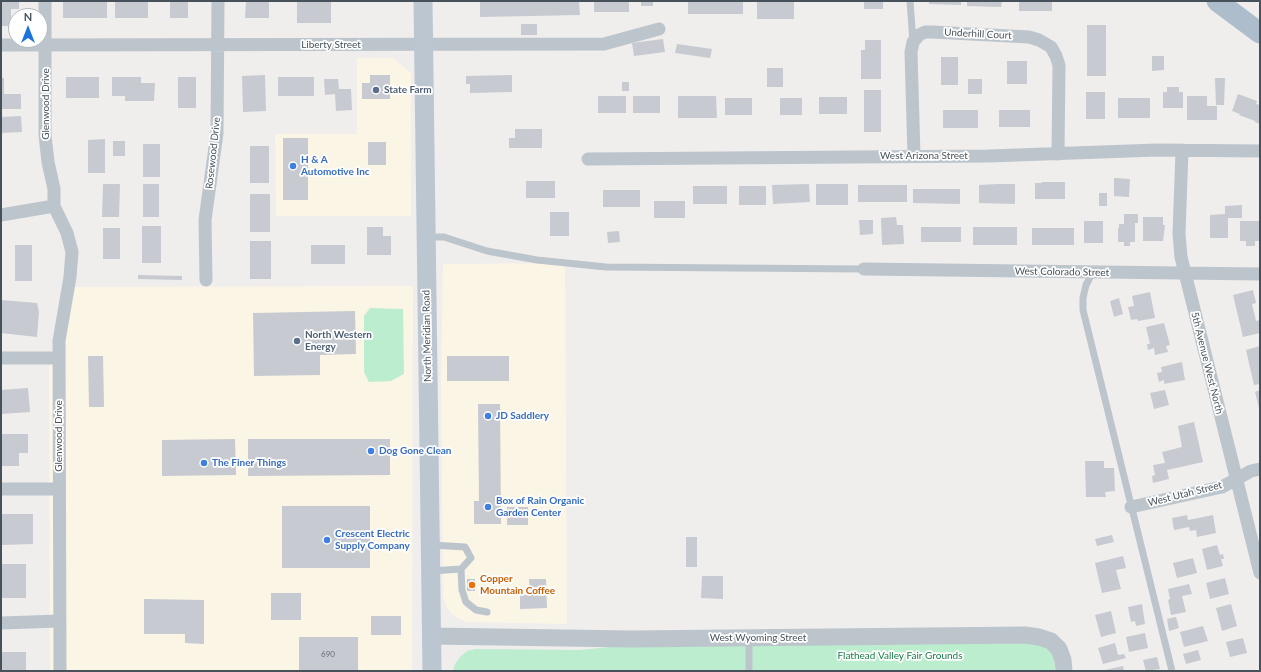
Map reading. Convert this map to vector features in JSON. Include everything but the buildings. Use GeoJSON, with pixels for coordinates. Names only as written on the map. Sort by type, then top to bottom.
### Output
{"type":"FeatureCollection","features":[{"type":"Feature","properties":{"kind":"main road","name":"North Meridian Road"},"geometry":{"type":"LineString","coordinates":[[423,1],[432,671]]}},
{"type":"Feature","properties":{"kind":"main road"},"geometry":{"type":"LineString","coordinates":[[1217,1],[1260,33]]}},
{"type":"Feature","properties":{"kind":"street","name":"Rosewood Drive"},"geometry":{"type":"LineString","coordinates":[[206,280],[205,220],[217,133],[218,1]]}},
{"type":"Feature","properties":{"kind":"street","name":"Liberty Street"},"geometry":{"type":"LineString","coordinates":[[48,44],[604,44],[659,29]]}},
{"type":"Feature","properties":{"kind":"street","name":"Underhill Court"},"geometry":{"type":"LineString","coordinates":[[913,42],[919,35],[925,32],[932,32],[1029,37],[1040,40],[1051,47],[1059,65],[1058,154]]}},
{"type":"Feature","properties":{"kind":"street"},"geometry":{"type":"LineString","coordinates":[[913,42],[911,52],[914,156]]}},
{"type":"Feature","properties":{"kind":"street","name":"Glenwood Drive"},"geometry":{"type":"LineString","coordinates":[[46,48],[45,135],[48,162],[54,189],[54,206],[67,233],[72,252],[70,277],[59,341],[60,671]]}},
{"type":"Feature","properties":{"kind":"street","name":"West Arizona Street"},"geometry":{"type":"LineString","coordinates":[[588,159],[1058,154],[1182,150],[1260,151]]}},
{"type":"Feature","properties":{"kind":"street","name":"5th Avenue West North"},"geometry":{"type":"LineString","coordinates":[[1182,150],[1179,234],[1181,257],[1260,573]]}},
{"type":"Feature","properties":{"kind":"street"},"geometry":{"type":"LineString","coordinates":[[1,215],[54,206]]}},
{"type":"Feature","properties":{"kind":"street","name":"West Colorado Street"},"geometry":{"type":"LineString","coordinates":[[864,269],[1260,274]]}},
{"type":"Feature","properties":{"kind":"street"},"geometry":{"type":"LineString","coordinates":[[1,358],[59,358]]}},
{"type":"Feature","properties":{"kind":"street","name":"West Utah Street"},"geometry":{"type":"LineString","coordinates":[[1131,508],[1222,487],[1251,471],[1260,469]]}},
{"type":"Feature","properties":{"kind":"street"},"geometry":{"type":"LineString","coordinates":[[1,489],[59,489]]}},
{"type":"Feature","properties":{"kind":"street"},"geometry":{"type":"LineString","coordinates":[[1,623],[60,621]]}},
{"type":"Feature","properties":{"kind":"street","name":"West Wyoming Street"},"geometry":{"type":"LineString","coordinates":[[431,636],[630,639],[1025,635],[1051,641],[1059,650],[1063,660],[1064,671]]}},
{"type":"Feature","properties":{"kind":"lane"},"geometry":{"type":"LineString","coordinates":[[910,1],[913,42]]}},
{"type":"Feature","properties":{"kind":"lane"},"geometry":{"type":"LineString","coordinates":[[425,237],[444,237],[487,251],[537,260],[606,267],[864,269]]}},
{"type":"Feature","properties":{"kind":"lane"},"geometry":{"type":"LineString","coordinates":[[1093,272],[1086,285],[1083,298],[1083,310],[1172,671]]}},
{"type":"Feature","properties":{"kind":"lane"},"geometry":{"type":"LineString","coordinates":[[430,545],[465,547],[471,558],[461,569],[430,571]]}},
{"type":"Feature","properties":{"kind":"lane"},"geometry":{"type":"LineString","coordinates":[[461,569],[462,590],[466,602],[476,610],[487,612]]}},
{"type":"Feature","properties":{"kind":"lane"},"geometry":{"type":"LineString","coordinates":[[748,638],[749,671]]}},
{"type":"Feature","properties":{"kind":"shaded area"},"geometry":{"type":"Polygon","coordinates":[[[357,58],[393,58],[411,73],[411,216],[276,216],[275,134],[357,134],[357,58]]]}},
{"type":"Feature","properties":{"kind":"shaded area"},"geometry":{"type":"Polygon","coordinates":[[[565,263],[567,624],[467,622],[459,619],[451,613],[446,606],[443,597],[441,382],[443,264],[565,263]]]}},
{"type":"Feature","properties":{"kind":"shaded area"},"geometry":{"type":"Polygon","coordinates":[[[413,286],[412,671],[50,671],[49,370],[64,287],[413,286]]]}},
{"type":"Feature","properties":{"kind":"green space"},"geometry":{"type":"Polygon","coordinates":[[[370,308],[403,309],[404,374],[391,381],[369,382],[364,372],[364,316],[370,308]]]}},
{"type":"Feature","properties":{"kind":"green space","name":"Flathead Valley Fair Grounds"},"geometry":{"type":"Polygon","coordinates":[[[1042,642],[1054,655],[1055,671],[453,671],[455,664],[460,657],[467,651],[476,649],[579,650],[642,644],[1042,642]]]}},
{"type":"Feature","properties":{"kind":"place","name":"State Farm"},"geometry":{"type":"Point","coordinates":[376,90]}},
{"type":"Feature","properties":{"kind":"place","name":"H & A Automotive Inc"},"geometry":{"type":"Point","coordinates":[293,166]}},
{"type":"Feature","properties":{"kind":"place","name":"North Western Energy"},"geometry":{"type":"Point","coordinates":[297,341]}},
{"type":"Feature","properties":{"kind":"place","name":"JD Saddlery"},"geometry":{"type":"Point","coordinates":[488,416]}},
{"type":"Feature","properties":{"kind":"place","name":"Dog Gone Clean"},"geometry":{"type":"Point","coordinates":[371,451]}},
{"type":"Feature","properties":{"kind":"place","name":"The Finer Things"},"geometry":{"type":"Point","coordinates":[204,463]}},
{"type":"Feature","properties":{"kind":"place","name":"Box of Rain Organic Garden Center"},"geometry":{"type":"Point","coordinates":[488,507]}},
{"type":"Feature","properties":{"kind":"place","name":"Crescent Electric Supply Company"},"geometry":{"type":"Point","coordinates":[327,540]}},
{"type":"Feature","properties":{"kind":"place","name":"Copper Mountain Coffee"},"geometry":{"type":"Point","coordinates":[472,585]}}]}
